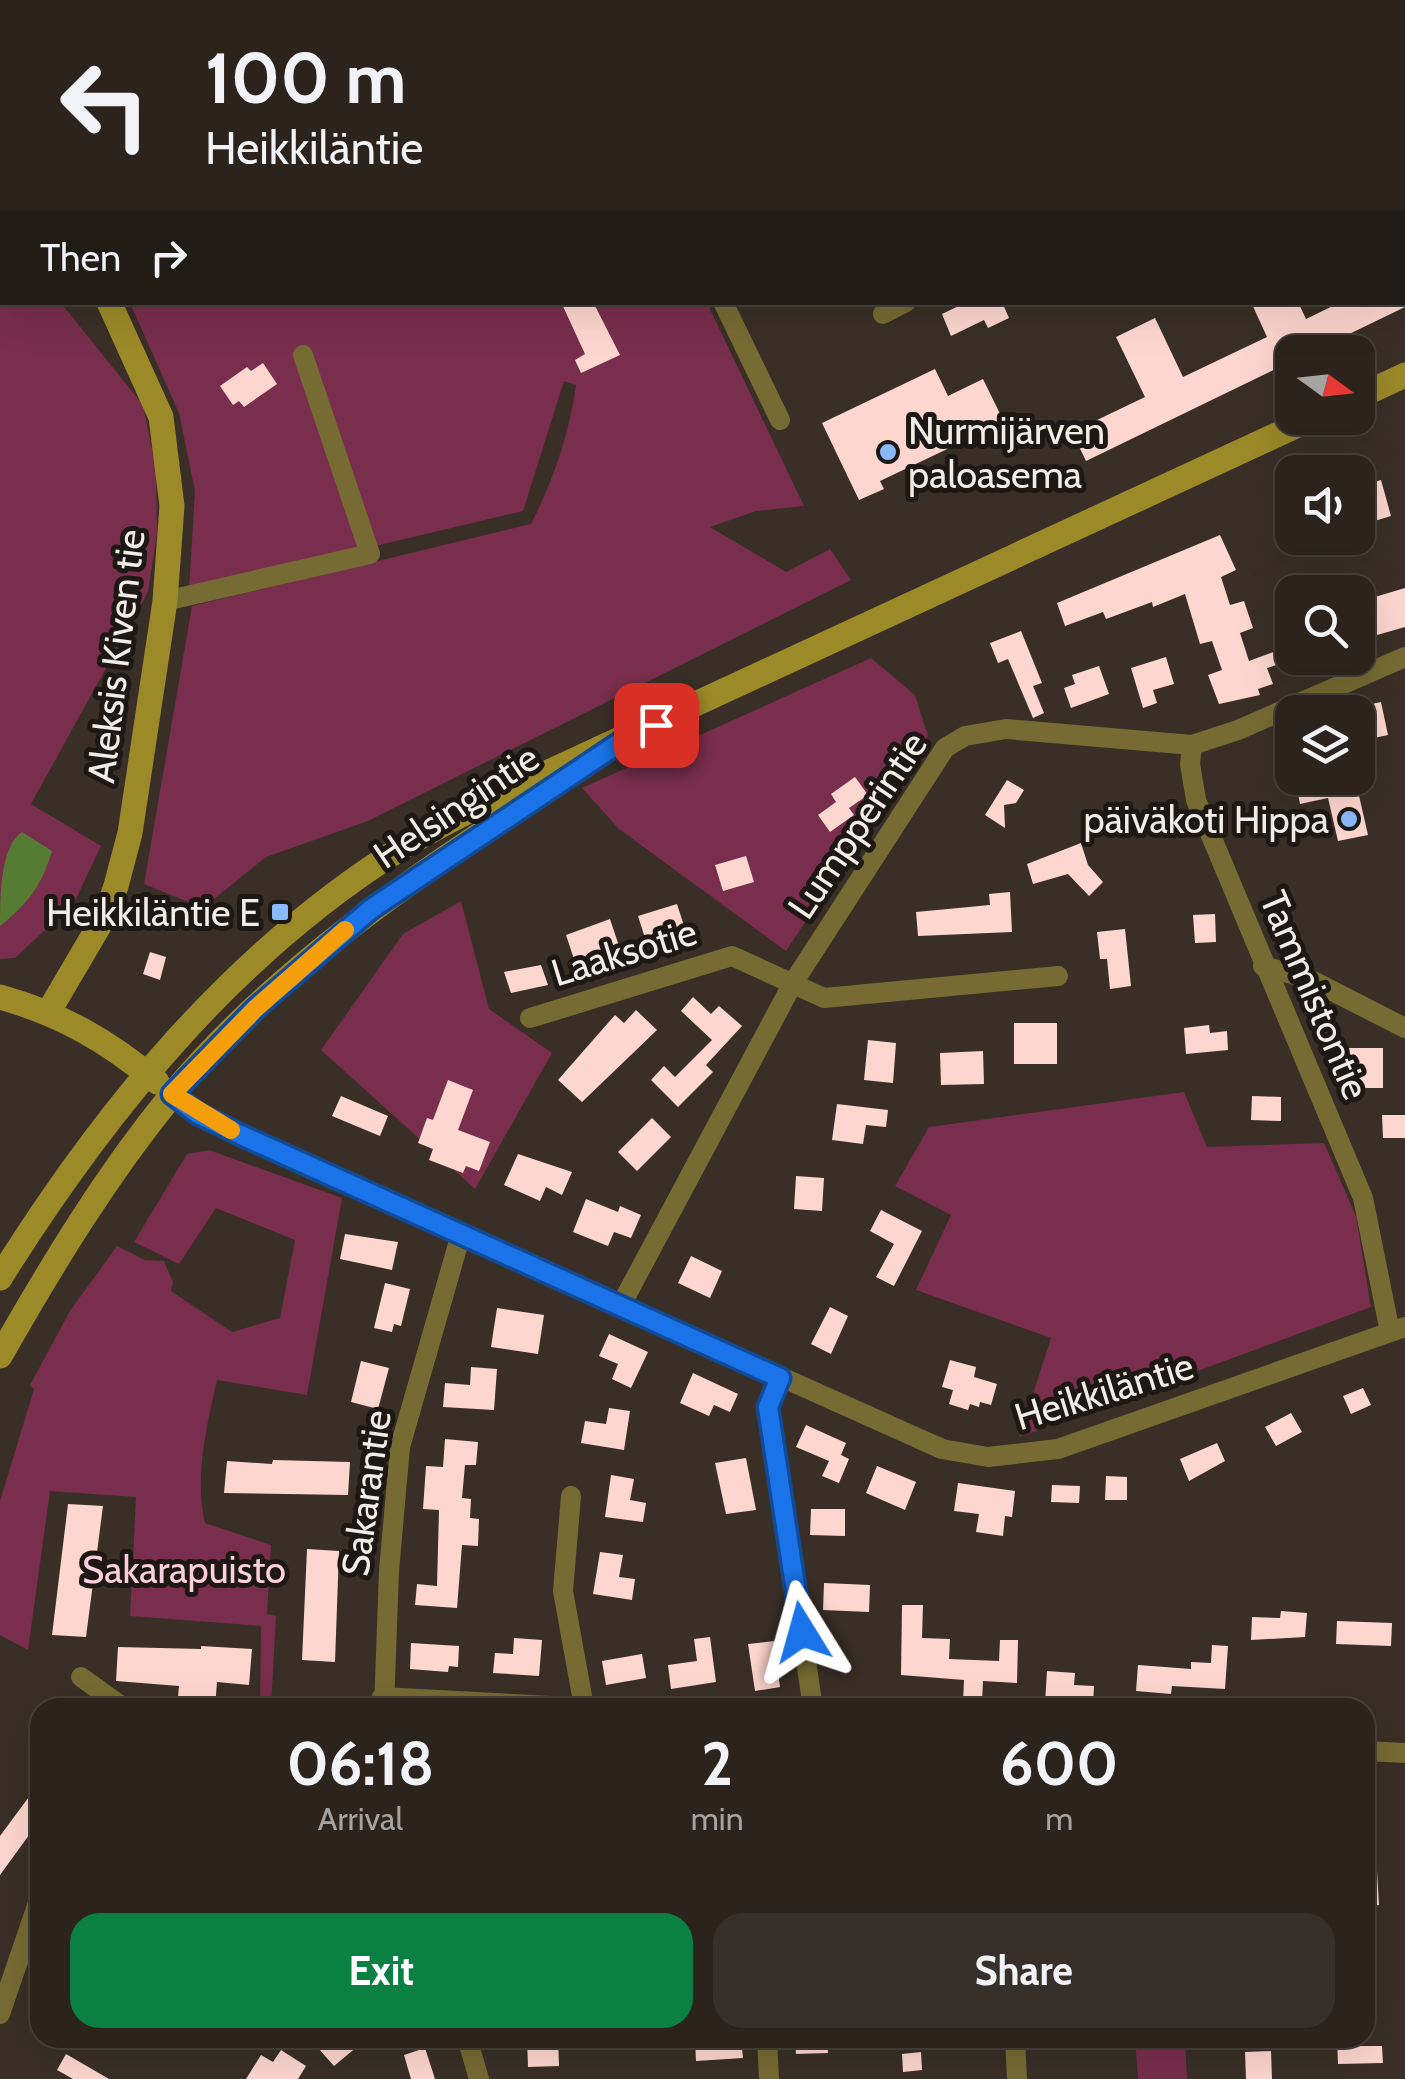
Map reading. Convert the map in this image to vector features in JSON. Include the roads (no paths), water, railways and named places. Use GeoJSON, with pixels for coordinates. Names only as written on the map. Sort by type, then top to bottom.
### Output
{"type":"FeatureCollection","features":[{"type":"Feature","properties":{"kind":"main road","name":"Aleksis Kiven tie"},"geometry":{"type":"LineString","coordinates":[[50,1011],[106,914],[116,886],[130,833],[165,601],[172,506],[161,417],[110,305]]}},
{"type":"Feature","properties":{"kind":"main road"},"geometry":{"type":"LineString","coordinates":[[1375,389],[1405,375]]}},
{"type":"Feature","properties":{"kind":"main road","name":"Helsingintie"},"geometry":{"type":"LineString","coordinates":[[0,1278],[98,1132],[146,1072],[231,982],[321,906],[403,847],[497,796],[1277,435]]}},
{"type":"Feature","properties":{"kind":"main road","name":"Helsingintie"},"geometry":{"type":"LineString","coordinates":[[0,1356],[76,1224],[172,1094],[256,1008],[371,909],[622,741]]}},
{"type":"Feature","properties":{"kind":"main road"},"geometry":{"type":"LineString","coordinates":[[0,997],[50,1011],[95,1034],[172,1094]]}},
{"type":"Feature","properties":{"kind":"street"},"geometry":{"type":"LineString","coordinates":[[724,305],[780,420]]}},
{"type":"Feature","properties":{"kind":"street"},"geometry":{"type":"LineString","coordinates":[[883,314],[900,305]]}},
{"type":"Feature","properties":{"kind":"street"},"geometry":{"type":"LineString","coordinates":[[165,601],[370,554],[303,355]]}},
{"type":"Feature","properties":{"kind":"street","name":"Lumpperintie"},"geometry":{"type":"LineString","coordinates":[[620,1308],[793,984],[945,748],[964,736],[1006,729],[1192,745],[1238,730],[1405,657]]}},
{"type":"Feature","properties":{"kind":"street","name":"Tammistontie"},"geometry":{"type":"LineString","coordinates":[[1192,745],[1196,800],[1362,1198],[1398,1330]]}},
{"type":"Feature","properties":{"kind":"street","name":"Laaksotie"},"geometry":{"type":"LineString","coordinates":[[530,1018],[732,956],[824,998],[1058,976]]}},
{"type":"Feature","properties":{"kind":"street"},"geometry":{"type":"LineString","coordinates":[[1264,966],[1309,979],[1405,1028]]}},
{"type":"Feature","properties":{"kind":"street","name":"Heikkiläntie"},"geometry":{"type":"LineString","coordinates":[[172,1094],[198,1114],[243,1136],[942,1449],[988,1457],[1058,1449],[1398,1330]]}},
{"type":"Feature","properties":{"kind":"street","name":"Sakarantie"},"geometry":{"type":"LineString","coordinates":[[383,1698],[400,1446],[462,1234]]}},
{"type":"Feature","properties":{"kind":"street"},"geometry":{"type":"LineString","coordinates":[[780,1378],[768,1407],[812,1698]]}},
{"type":"Feature","properties":{"kind":"street"},"geometry":{"type":"LineString","coordinates":[[571,1496],[564,1540],[564,1591],[585,1698]]}},
{"type":"Feature","properties":{"kind":"street"},"geometry":{"type":"LineString","coordinates":[[81,1677],[110,1698]]}},
{"type":"Feature","properties":{"kind":"street"},"geometry":{"type":"LineString","coordinates":[[1375,1752],[1405,1753]]}},
{"type":"Feature","properties":{"kind":"street"},"geometry":{"type":"LineString","coordinates":[[0,2014],[30,1926]]}},
{"type":"Feature","properties":{"kind":"street"},"geometry":{"type":"LineString","coordinates":[[470,2048],[479,2079]]}},
{"type":"Feature","properties":{"kind":"street"},"geometry":{"type":"LineString","coordinates":[[767,2048],[769,2079]]}},
{"type":"Feature","properties":{"kind":"street"},"geometry":{"type":"LineString","coordinates":[[1015,2048],[1017,2079]]}},
{"type":"Feature","properties":{"kind":"place","name":"Nurmijärven paloasema"},"geometry":{"type":"Point","coordinates":[888,452]}},
{"type":"Feature","properties":{"kind":"place","name":"päiväkoti Hippa"},"geometry":{"type":"Point","coordinates":[1349,819]}},
{"type":"Feature","properties":{"kind":"place","name":"Heikkiläntie E"},"geometry":{"type":"Point","coordinates":[280,912]}},
{"type":"Feature","properties":{"kind":"park label","name":"Sakarapuisto"},"geometry":{"type":"Point","coordinates":[184,1569]}}]}
